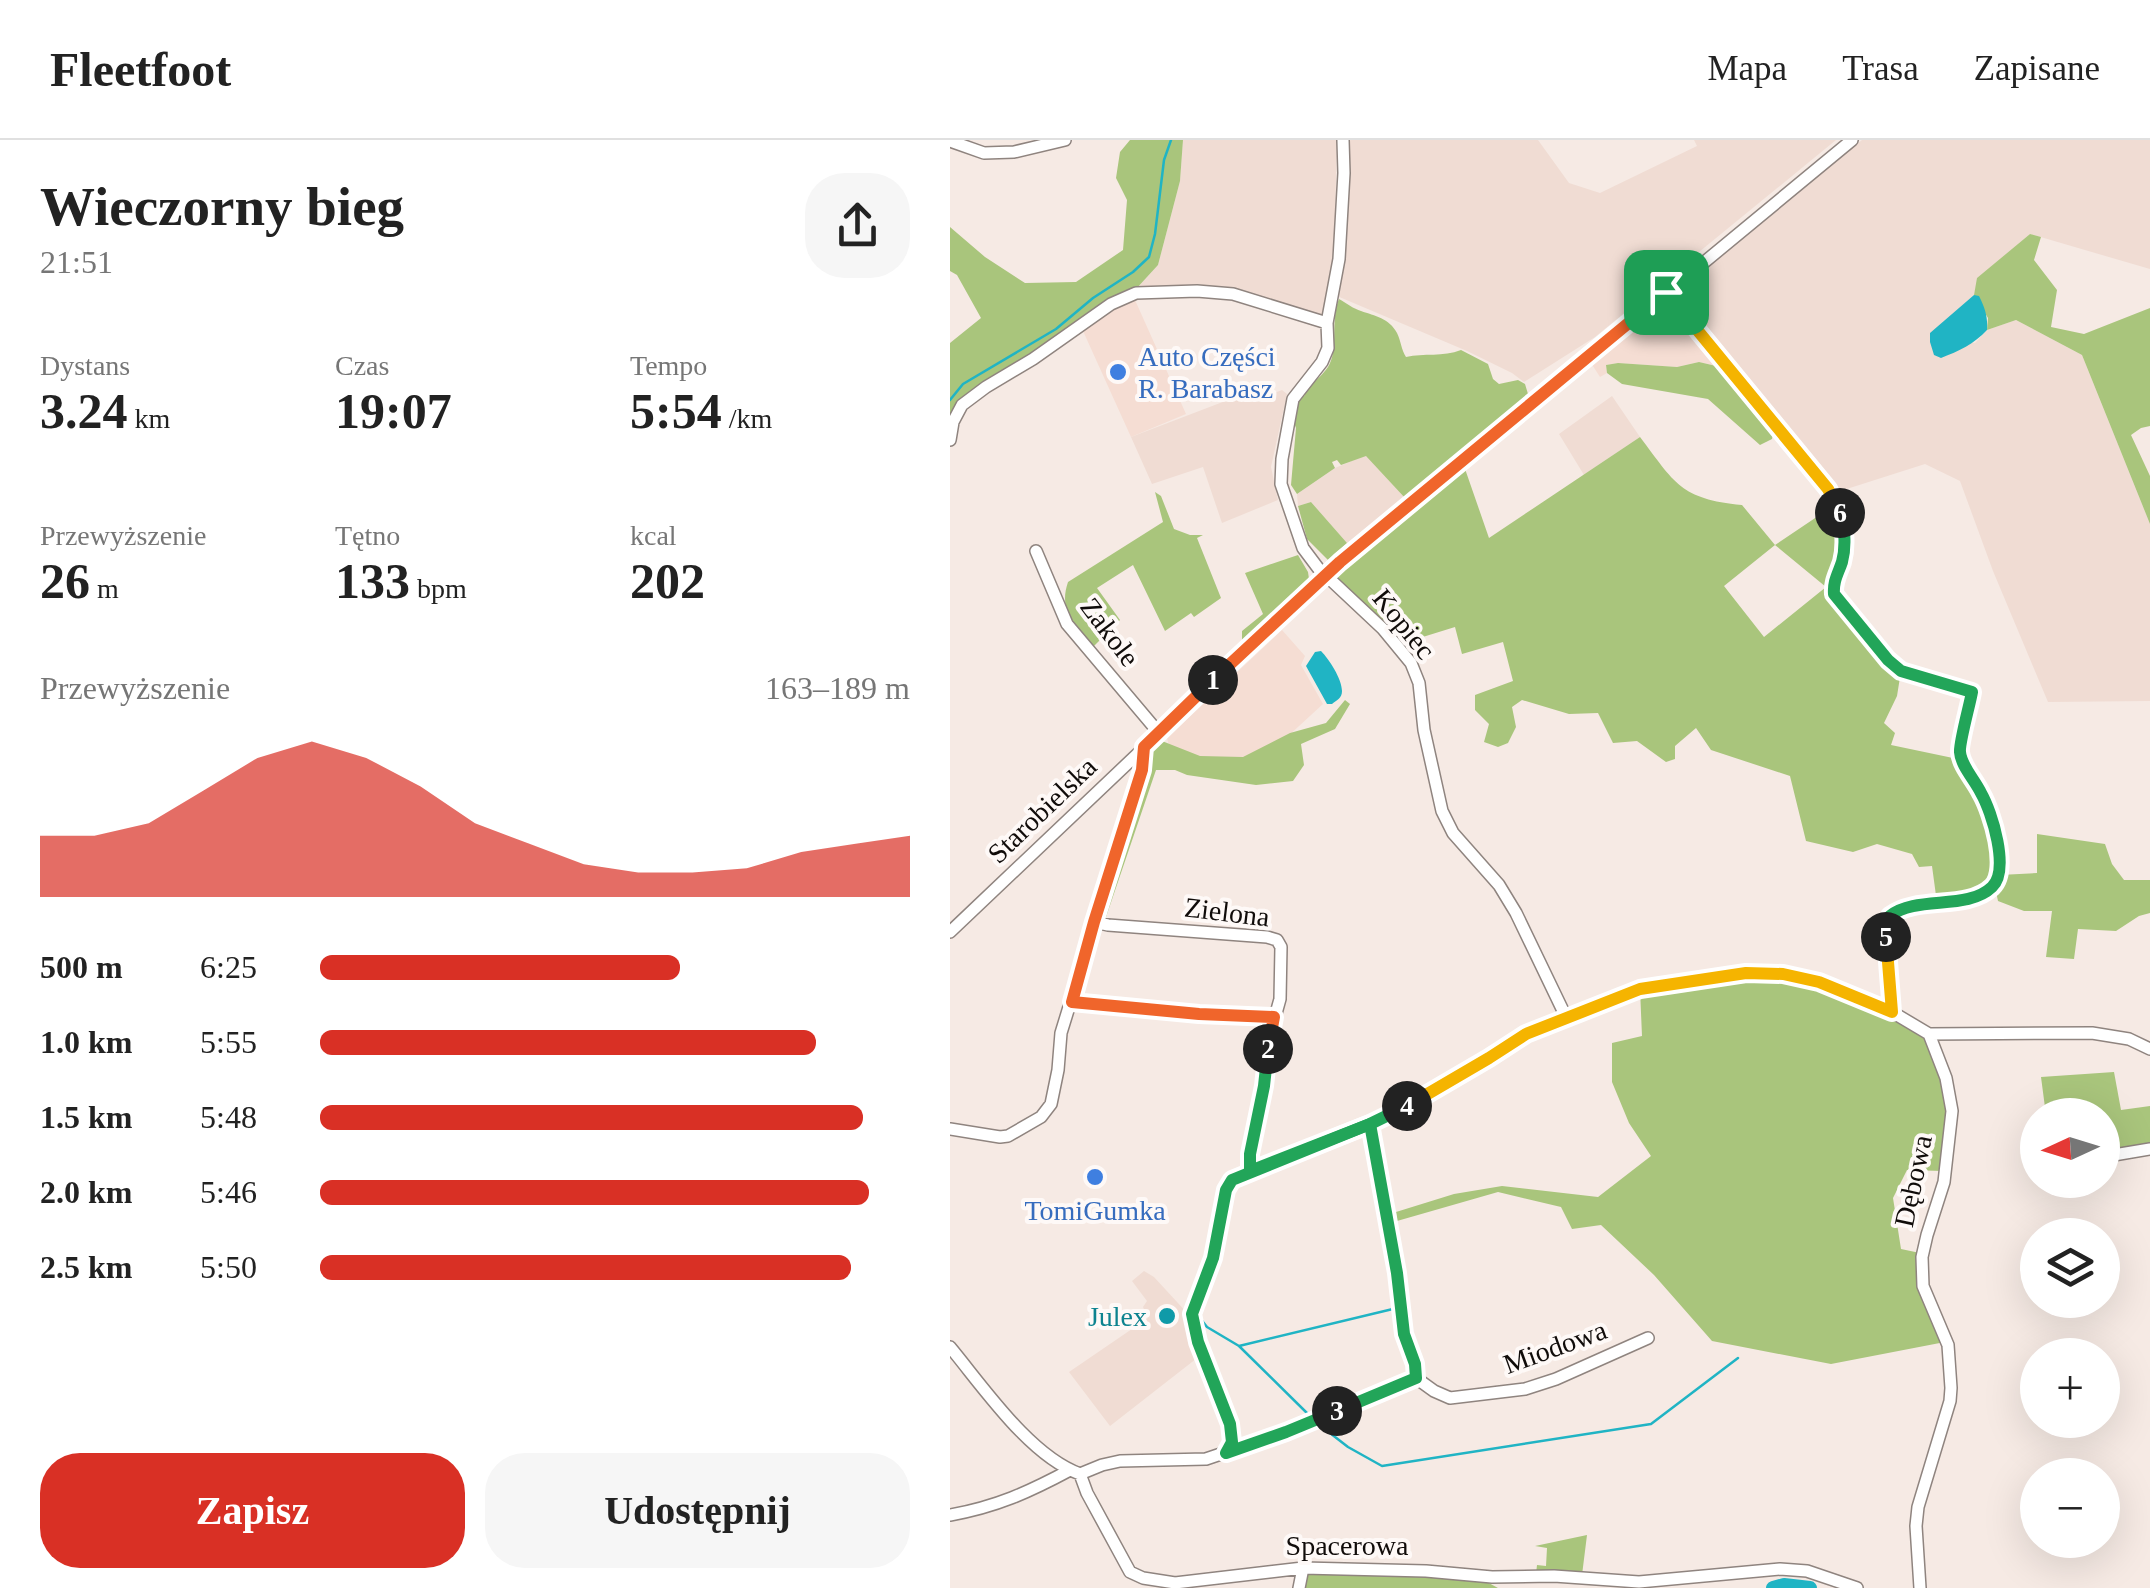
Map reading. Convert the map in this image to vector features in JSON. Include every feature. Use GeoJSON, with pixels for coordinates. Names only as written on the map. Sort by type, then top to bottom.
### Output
{"type":"FeatureCollection","features":[{"type":"Feature","properties":{"kind":"street"},"geometry":{"type":"LineString","coordinates":[[950,141],[984,154],[1014,152],[1065,140]]}},
{"type":"Feature","properties":{"kind":"street","name":"Kopiec"},"geometry":{"type":"LineString","coordinates":[[1343,140],[1339,259],[1327,323],[1328,348],[1293,399],[1281,484],[1303,548],[1383,628],[1411,663],[1420,683],[1425,733],[1442,811],[1453,833],[1508,899],[1566,1017]]}},
{"type":"Feature","properties":{"kind":"street","name":"Starobielska"},"geometry":{"type":"LineString","coordinates":[[950,932],[1326,575],[1852,140]]}},
{"type":"Feature","properties":{"kind":"street"},"geometry":{"type":"LineString","coordinates":[[1666,292],[1828,489],[1843,524],[1844,557],[1833,584],[1834,594],[1901,671],[1972,692],[1959,748],[1994,823],[2000,875],[1983,894],[1899,909],[1890,916],[1886,932],[1892,1012]]}},
{"type":"Feature","properties":{"kind":"street"},"geometry":{"type":"LineString","coordinates":[[950,440],[962,404],[1111,304],[1136,293],[1233,294],[1327,323]]}},
{"type":"Feature","properties":{"kind":"street","name":"Zakole"},"geometry":{"type":"LineString","coordinates":[[1036,552],[1066,624],[1159,733]]}},
{"type":"Feature","properties":{"kind":"street"},"geometry":{"type":"LineString","coordinates":[[950,1129],[1008,1136],[1041,1117],[1051,1104],[1062,1034],[1142,770],[1144,747]]}},
{"type":"Feature","properties":{"kind":"street","name":"Zielona"},"geometry":{"type":"LineString","coordinates":[[1094,922],[1267,937],[1277,940],[1281,948],[1280,999],[1265,1064],[1250,1171],[1232,1180],[1226,1190],[1213,1258],[1192,1314],[1198,1342],[1230,1424],[1232,1442],[1226,1453]]}},
{"type":"Feature","properties":{"kind":"street"},"geometry":{"type":"LineString","coordinates":[[1250,1171],[1404,1108],[1526,1034],[1566,1017],[1640,989],[1746,973],[1783,974],[1819,982],[1892,1012],[1928,1034],[2092,1033],[2129,1039],[2150,1049]]}},
{"type":"Feature","properties":{"kind":"street"},"geometry":{"type":"LineString","coordinates":[[1072,1002],[1274,1017]]}},
{"type":"Feature","properties":{"kind":"street","name":"Dębowa"},"geometry":{"type":"LineString","coordinates":[[1920,1588],[1918,1507],[1951,1388],[1948,1346],[1923,1286],[1922,1257],[1944,1182],[1952,1111],[1946,1078],[1928,1034]]}},
{"type":"Feature","properties":{"kind":"street"},"geometry":{"type":"LineString","coordinates":[[950,1516],[982,1510],[1102,1464],[1206,1459],[1286,1432],[1416,1378],[1404,1334],[1370,1124]]}},
{"type":"Feature","properties":{"kind":"street"},"geometry":{"type":"LineString","coordinates":[[2120,1155],[2150,1150]]}},
{"type":"Feature","properties":{"kind":"street","name":"Miodowa"},"geometry":{"type":"LineString","coordinates":[[1416,1378],[1450,1398],[1525,1389],[1648,1338]]}},
{"type":"Feature","properties":{"kind":"street","name":"Spacerowa"},"geometry":{"type":"LineString","coordinates":[[950,1348],[1049,1458],[1075,1472],[1130,1572],[1143,1578],[1175,1583],[1302,1568],[1639,1582],[1780,1568],[1807,1571],[1856,1588]]}},
{"type":"Feature","properties":{"kind":"street"},"geometry":{"type":"LineString","coordinates":[[1299,1588],[1302,1568]]}},
{"type":"Feature","properties":{"kind":"shaded area"},"geometry":{"type":"Polygon","coordinates":[[[1183,140],[1337,140],[1334,259],[1324,317],[1232,289],[1199,285],[1136,289],[1158,265],[1180,181],[1183,140]]]}},
{"type":"Feature","properties":{"kind":"shaded area"},"geometry":{"type":"Polygon","coordinates":[[[1347,140],[1538,140],[1569,183],[1600,193],[1697,146],[1694,140],[1836,140],[1595,337],[1524,382],[1467,351],[1337,296],[1345,261],[1347,140]]]}},
{"type":"Feature","properties":{"kind":"shaded area"},"geometry":{"type":"Polygon","coordinates":[[[1862,140],[2150,140],[2150,269],[2030,234],[1978,278],[1974,295],[1931,333],[1975,343],[1987,330],[2016,320],[2082,355],[2150,524],[2150,701],[2048,702],[1960,481],[1925,464],[1831,494],[1674,293],[1862,140]]]}},
{"type":"Feature","properties":{"kind":"shaded area"},"geometry":{"type":"Polygon","coordinates":[[[1135,300],[1186,414],[1131,437],[1083,331],[1109,310],[1135,300]]]}},
{"type":"Feature","properties":{"kind":"shaded area"},"geometry":{"type":"Polygon","coordinates":[[[1663,304],[1671,305],[1729,369],[1699,362],[1677,367],[1618,363],[1606,365],[1607,373],[1600,377],[1591,363],[1663,304]]]}},
{"type":"Feature","properties":{"kind":"shaded area"},"geometry":{"type":"Polygon","coordinates":[[[1262,387],[1267,396],[1282,390],[1287,394],[1271,467],[1278,500],[1222,523],[1203,467],[1152,484],[1131,437],[1262,387]]]}},
{"type":"Feature","properties":{"kind":"shaded area"},"geometry":{"type":"Polygon","coordinates":[[[1612,396],[1640,437],[1584,475],[1559,434],[1612,396]]]}},
{"type":"Feature","properties":{"kind":"shaded area"},"geometry":{"type":"Polygon","coordinates":[[[1366,455],[1405,498],[1347,543],[1311,502],[1298,506],[1297,494],[1335,468],[1366,455]]]}},
{"type":"Feature","properties":{"kind":"shaded area"},"geometry":{"type":"Polygon","coordinates":[[[1282,630],[1305,656],[1301,665],[1323,704],[1286,738],[1247,758],[1197,758],[1170,749],[1167,738],[1282,630]]]}},
{"type":"Feature","properties":{"kind":"shaded area"},"geometry":{"type":"Polygon","coordinates":[[[1144,1271],[1189,1315],[1201,1355],[1110,1426],[1069,1372],[1148,1318],[1143,1307],[1147,1301],[1132,1281],[1144,1271]]]}},
{"type":"Feature","properties":{"kind":"green space"},"geometry":{"type":"Polygon","coordinates":[[[1130,140],[1183,140],[1180,181],[1158,265],[1136,289],[1109,300],[950,417],[950,343],[981,318],[957,275],[950,271],[950,227],[985,257],[1025,283],[1076,282],[1123,250],[1127,200],[1116,178],[1120,152],[1130,140]]]}},
{"type":"Feature","properties":{"kind":"green space"},"geometry":{"type":"Polygon","coordinates":[[[2030,234],[2041,237],[2034,260],[2057,290],[2051,327],[2084,334],[2150,308],[2150,426],[2131,435],[2150,476],[2150,524],[2082,355],[2016,320],[1987,330],[1988,318],[1974,295],[1977,278],[2030,234]]]}},
{"type":"Feature","properties":{"kind":"green space"},"geometry":{"type":"Polygon","coordinates":[[[1339,299],[1390,324],[1406,357],[1461,350],[1488,364],[1499,384],[1518,380],[1525,384],[1528,394],[1405,498],[1366,456],[1341,465],[1337,460],[1332,462],[1335,468],[1297,494],[1291,485],[1294,410],[1305,395],[1303,391],[1323,374],[1331,360],[1339,299]]]}},
{"type":"Feature","properties":{"kind":"green space"},"geometry":{"type":"Polygon","coordinates":[[[1699,362],[1729,369],[1775,422],[1772,439],[1760,445],[1708,399],[1622,384],[1607,373],[1606,365],[1677,367],[1699,362]]]}},
{"type":"Feature","properties":{"kind":"green space"},"geometry":{"type":"Polygon","coordinates":[[[1640,437],[1681,486],[1705,498],[1742,505],[1775,545],[1836,504],[1843,524],[1834,594],[1901,671],[1897,696],[1884,723],[1895,733],[1891,745],[1953,758],[1959,748],[1984,797],[2000,875],[2037,873],[2037,834],[2105,844],[2112,864],[2124,880],[2150,880],[2150,913],[2116,931],[2078,929],[2074,959],[2046,957],[2052,911],[2024,911],[1998,901],[1995,887],[1937,903],[1932,866],[1919,867],[1912,854],[1877,844],[1853,852],[1806,841],[1790,776],[1711,750],[1696,728],[1675,746],[1675,759],[1666,762],[1637,741],[1613,743],[1598,713],[1569,714],[1522,700],[1512,707],[1516,727],[1508,743],[1498,747],[1484,742],[1489,724],[1475,710],[1475,695],[1513,681],[1503,642],[1462,654],[1455,627],[1397,645],[1335,574],[1464,466],[1489,538],[1640,437]],[[1775,545],[1724,586],[1764,637],[1826,587],[1775,545]]]}},
{"type":"Feature","properties":{"kind":"green space"},"geometry":{"type":"Polygon","coordinates":[[[1155,492],[1161,496],[1174,529],[1203,535],[1197,538],[1221,598],[1165,631],[1133,565],[1097,588],[1120,620],[1092,648],[1067,610],[1068,582],[1163,522],[1155,492]]]}},
{"type":"Feature","properties":{"kind":"green space"},"geometry":{"type":"Polygon","coordinates":[[[1311,502],[1347,543],[1328,560],[1307,539],[1298,506],[1311,502]]]}},
{"type":"Feature","properties":{"kind":"green space"},"geometry":{"type":"Polygon","coordinates":[[[1298,555],[1309,579],[1242,641],[1242,631],[1263,614],[1245,573],[1298,555]]]}},
{"type":"Feature","properties":{"kind":"green space"},"geometry":{"type":"Polygon","coordinates":[[[1345,700],[1350,704],[1335,729],[1301,744],[1304,765],[1293,781],[1256,785],[1156,770],[1105,920],[1091,910],[1136,765],[1162,741],[1200,756],[1243,757],[1290,733],[1326,723],[1345,700]]]}},
{"type":"Feature","properties":{"kind":"green space"},"geometry":{"type":"Polygon","coordinates":[[[1745,973],[1819,983],[1929,1034],[1950,1111],[1943,1171],[1907,1170],[1893,1198],[1901,1249],[1920,1253],[1920,1287],[1945,1342],[1831,1364],[1712,1341],[1654,1275],[1601,1225],[1572,1229],[1561,1207],[1498,1192],[1397,1221],[1396,1212],[1454,1194],[1502,1186],[1598,1197],[1651,1156],[1629,1123],[1612,1082],[1612,1043],[1642,1036],[1640,989],[1745,973]]]}},
{"type":"Feature","properties":{"kind":"green space"},"geometry":{"type":"Polygon","coordinates":[[[2114,1072],[2119,1098],[2044,1098],[2041,1077],[2114,1072]]]}},
{"type":"Feature","properties":{"kind":"green space"},"geometry":{"type":"Polygon","coordinates":[[[2120,1105],[2121,1110],[2150,1106],[2150,1144],[2120,1149],[2120,1105]]]}},
{"type":"Feature","properties":{"kind":"green space"},"geometry":{"type":"Polygon","coordinates":[[[1587,1535],[1582,1575],[1536,1574],[1537,1565],[1546,1566],[1547,1548],[1535,1546],[1587,1535]]]}},
{"type":"Feature","properties":{"kind":"green space"},"geometry":{"type":"Polygon","coordinates":[[[1316,1570],[1380,1571],[1485,1581],[1498,1588],[1303,1588],[1305,1576],[1316,1570]]]}},
{"type":"Feature","properties":{"kind":"water"},"geometry":{"type":"Polygon","coordinates":[[[1974,295],[1979,296],[1984,309],[1987,330],[1954,353],[1941,358],[1934,355],[1930,333],[1974,295]]]}},
{"type":"Feature","properties":{"kind":"water"},"geometry":{"type":"Polygon","coordinates":[[[1321,651],[1341,686],[1339,699],[1332,704],[1327,704],[1306,666],[1315,652],[1321,651]]]}},
{"type":"Feature","properties":{"kind":"waterway"},"geometry":{"type":"LineString","coordinates":[[950,400],[963,384],[1056,329],[1149,257],[1164,160],[1171,140]]}},
{"type":"Feature","properties":{"kind":"waterway"},"geometry":{"type":"LineString","coordinates":[[1239,1346],[1397,1308]]}},
{"type":"Feature","properties":{"kind":"waterway"},"geometry":{"type":"LineString","coordinates":[[1196,1313],[1207,1327],[1239,1346],[1311,1417]]}},
{"type":"Feature","properties":{"kind":"waterway"},"geometry":{"type":"LineString","coordinates":[[1317,1423],[1382,1466],[1651,1424],[1738,1358]]}},
{"type":"Feature","properties":{"kind":"waterway"},"geometry":{"type":"LineString","coordinates":[[1773,1588],[1810,1588]]}},
{"type":"Feature","properties":{"kind":"place","name":"Auto Części R. Barabasz"},"geometry":{"type":"Point","coordinates":[1118,372]}},
{"type":"Feature","properties":{"kind":"place","name":"TomiGumka"},"geometry":{"type":"Point","coordinates":[1095,1177]}},
{"type":"Feature","properties":{"kind":"place","name":"Julex"},"geometry":{"type":"Point","coordinates":[1167,1316]}},
{"type":"Feature","properties":{"kind":"route"},"geometry":{"type":"LineString","coordinates":[[1666,292],[1340,562],[1144,747],[1142,770],[1072,1002],[1274,1017],[1250,1171],[1370,1124],[1404,1334],[1415,1364],[1416,1378],[1226,1453],[1232,1442],[1230,1424],[1194,1332],[1192,1314],[1213,1258],[1226,1190],[1232,1180],[1370,1124],[1404,1108],[1526,1034],[1640,989],[1746,973],[1783,974],[1819,982],[1892,1012],[1886,932],[1890,916],[1899,909],[1983,894],[2000,875],[1994,823],[1959,748],[1972,692],[1901,671],[1834,594],[1833,584],[1844,557],[1843,524],[1828,489],[1666,292]]}}]}
